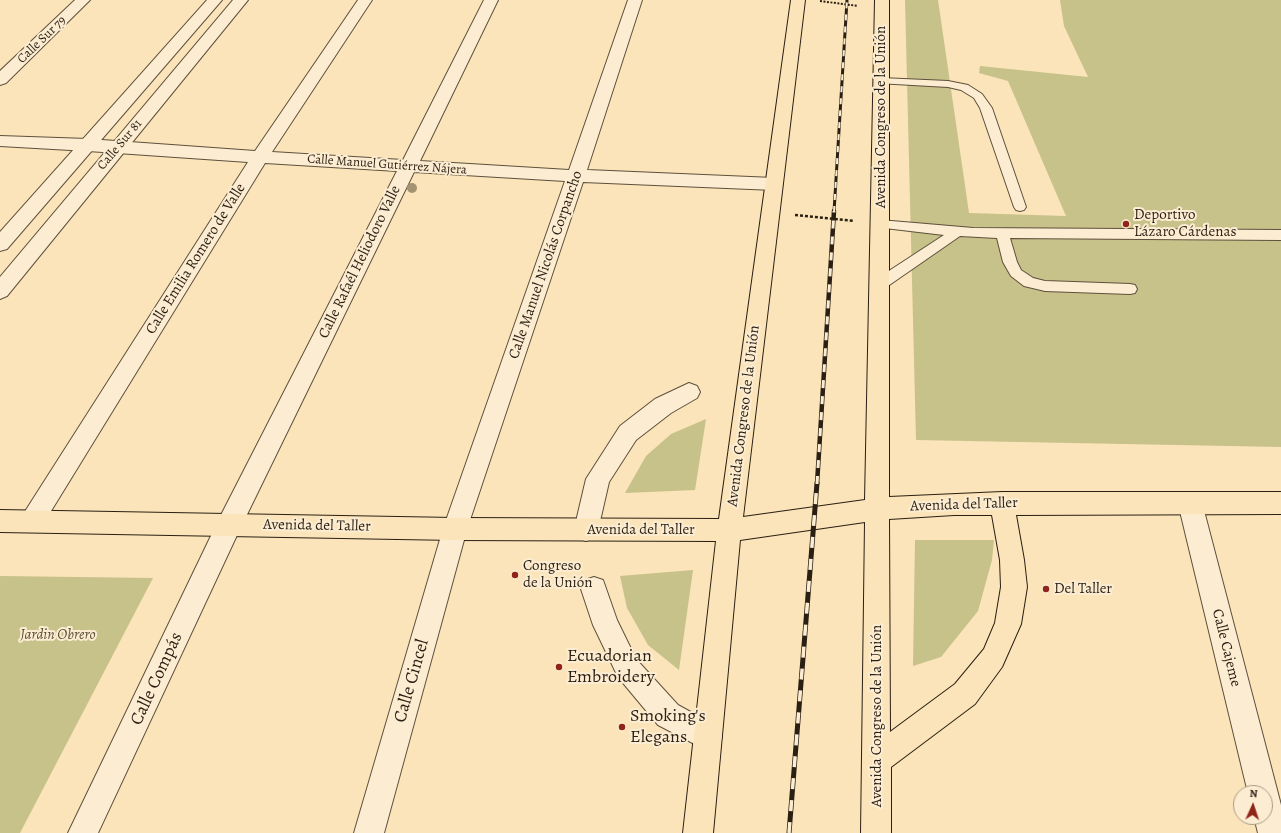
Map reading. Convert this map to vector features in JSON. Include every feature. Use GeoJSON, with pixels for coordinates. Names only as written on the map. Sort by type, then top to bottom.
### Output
{"type":"FeatureCollection","features":[{"type":"Feature","properties":{"kind":"main road","name":"Avenida Congreso de la Unión"},"geometry":{"type":"LineString","coordinates":[[698,833],[729,530],[798,0]]}},
{"type":"Feature","properties":{"kind":"main road","name":"Avenida Congreso de la Unión"},"geometry":{"type":"LineString","coordinates":[[876,833],[877,509],[882,5]]}},
{"type":"Feature","properties":{"kind":"main road"},"geometry":{"type":"LineString","coordinates":[[876,760],[965,694],[993,658],[1008,624],[1014,587],[1012,560],[1002,503]]}},
{"type":"Feature","properties":{"kind":"main road","name":"Avenida del Taller"},"geometry":{"type":"LineString","coordinates":[[0,521],[455,529],[729,530],[877,509],[954,504],[1281,503]]}},
{"type":"Feature","properties":{"kind":"street","name":"Calle Sur 79"},"geometry":{"type":"LineString","coordinates":[[0,80],[83,0]]}},
{"type":"Feature","properties":{"kind":"street","name":"Calle Sur 81"},"geometry":{"type":"LineString","coordinates":[[0,244],[214,0]]}},
{"type":"Feature","properties":{"kind":"street","name":"Calle Sur 81"},"geometry":{"type":"LineString","coordinates":[[0,291],[241,0]]}},
{"type":"Feature","properties":{"kind":"street","name":"Calle Emilia Romero de Valle"},"geometry":{"type":"LineString","coordinates":[[32,521],[260,157],[365,0]]}},
{"type":"Feature","properties":{"kind":"street","name":"Calle Rafaél Heliodoro Valle"},"geometry":{"type":"LineString","coordinates":[[230,525],[491,0]]}},
{"type":"Feature","properties":{"kind":"street","name":"Calle Manuel Nicolás Corpancho"},"geometry":{"type":"LineString","coordinates":[[455,529],[635,0]]}},
{"type":"Feature","properties":{"kind":"street","name":"Calle Manuel Gutiérrez Nájera"},"geometry":{"type":"LineString","coordinates":[[0,141],[88,145],[407,167],[774,184]]}},
{"type":"Feature","properties":{"kind":"street"},"geometry":{"type":"LineString","coordinates":[[586,530],[598,479],[628,433],[663,406],[689,392]]}},
{"type":"Feature","properties":{"kind":"street","name":"Calle Cajeme"},"geometry":{"type":"LineString","coordinates":[[1190,503],[1261,785]]}},
{"type":"Feature","properties":{"kind":"street","name":"Calle Compás"},"geometry":{"type":"LineString","coordinates":[[83,833],[230,525]]}},
{"type":"Feature","properties":{"kind":"street","name":"Calle Cincel"},"geometry":{"type":"LineString","coordinates":[[369,833],[455,529]]}},
{"type":"Feature","properties":{"kind":"street"},"geometry":{"type":"LineString","coordinates":[[594,589],[606,625],[627,668],[668,715],[708,737]]}},
{"type":"Feature","properties":{"kind":"lane"},"geometry":{"type":"LineString","coordinates":[[881,82],[948,84],[964,87],[978,96],[986,108],[1020,207]]}},
{"type":"Feature","properties":{"kind":"lane"},"geometry":{"type":"LineString","coordinates":[[880,224],[957,232],[1281,234]]}},
{"type":"Feature","properties":{"kind":"lane"},"geometry":{"type":"LineString","coordinates":[[880,284],[957,232]]}},
{"type":"Feature","properties":{"kind":"lane"},"geometry":{"type":"LineString","coordinates":[[1002,233],[1010,262],[1016,273],[1029,282],[1045,286],[1130,289]]}},
{"type":"Feature","properties":{"kind":"path"},"geometry":{"type":"LineString","coordinates":[[815,0],[882,5]]}},
{"type":"Feature","properties":{"kind":"path"},"geometry":{"type":"LineString","coordinates":[[771,212],[880,224]]}},
{"type":"Feature","properties":{"kind":"green space","name":"Deportivo Lázaro Cárdenas"},"geometry":{"type":"Polygon","coordinates":[[[905,0],[938,0],[969,213],[1066,216],[1008,81],[979,73],[980,66],[1088,77],[1064,26],[1060,0],[1281,0],[1281,447],[916,440],[905,0]]]}},
{"type":"Feature","properties":{"kind":"green space"},"geometry":{"type":"Polygon","coordinates":[[[706,419],[695,490],[625,493],[646,456],[671,434],[706,419]]]}},
{"type":"Feature","properties":{"kind":"green space"},"geometry":{"type":"Polygon","coordinates":[[[915,540],[994,540],[992,560],[978,611],[941,657],[913,666],[915,540]]]}},
{"type":"Feature","properties":{"kind":"green space"},"geometry":{"type":"Polygon","coordinates":[[[693,570],[679,670],[648,645],[627,608],[620,576],[693,570]]]}},
{"type":"Feature","properties":{"kind":"green space","name":"Jardin Obrero"},"geometry":{"type":"Polygon","coordinates":[[[0,576],[153,578],[20,833],[0,833],[0,576]]]}},
{"type":"Feature","properties":{"kind":"railway"},"geometry":{"type":"LineString","coordinates":[[834,212],[847,0]]}},
{"type":"Feature","properties":{"kind":"railway"},"geometry":{"type":"LineString","coordinates":[[817,484],[834,211]]}},
{"type":"Feature","properties":{"kind":"railway"},"geometry":{"type":"LineString","coordinates":[[789,833],[817,483]]}},
{"type":"Feature","properties":{"kind":"place","name":"Deportivo Lázaro Cárdenas"},"geometry":{"type":"Point","coordinates":[1126,224]}},
{"type":"Feature","properties":{"kind":"place","name":"Congreso de la Unión"},"geometry":{"type":"Point","coordinates":[515,575]}},
{"type":"Feature","properties":{"kind":"place","name":"Del Taller"},"geometry":{"type":"Point","coordinates":[1046,589]}},
{"type":"Feature","properties":{"kind":"place","name":"Ecuadorian Embroidery"},"geometry":{"type":"Point","coordinates":[559,667]}},
{"type":"Feature","properties":{"kind":"place","name":"Smoking's Elegans"},"geometry":{"type":"Point","coordinates":[622,727]}}]}
